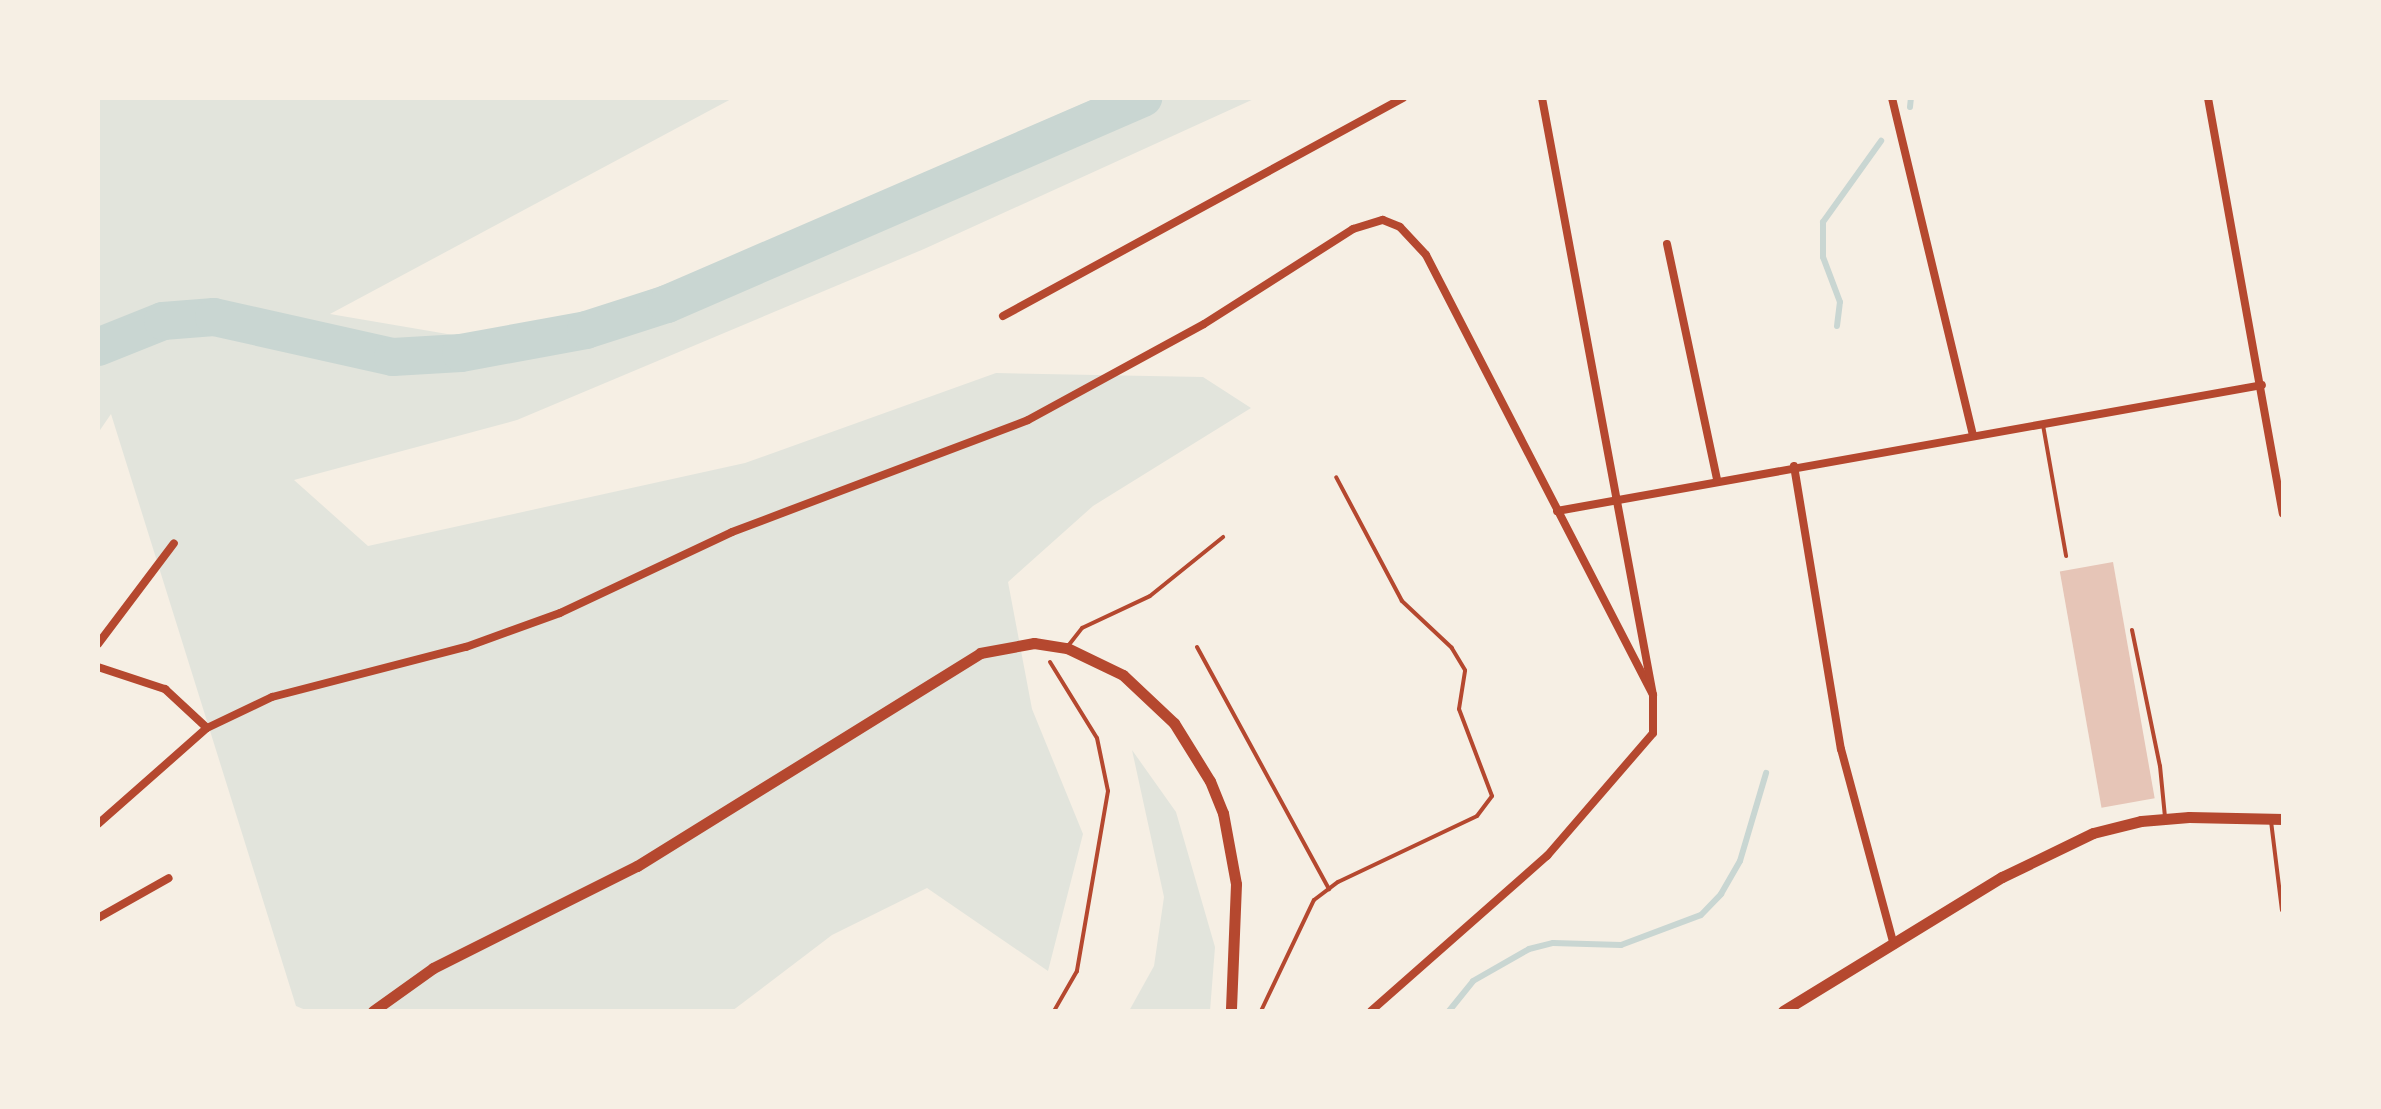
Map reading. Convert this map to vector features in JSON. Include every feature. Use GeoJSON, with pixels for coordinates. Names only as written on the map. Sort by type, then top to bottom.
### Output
{"type":"FeatureCollection","features":[{"type":"Feature","properties":{"kind":"street"},"geometry":{"type":"LineString","coordinates":[[1003,316],[1403,98]]}},
{"type":"Feature","properties":{"kind":"street"},"geometry":{"type":"LineString","coordinates":[[1371,1011],[1547,856],[1647,745],[1653,733],[1653,695],[1614,499],[1542,98]]}},
{"type":"Feature","properties":{"kind":"street"},"geometry":{"type":"LineString","coordinates":[[1892,98],[1973,435]]}},
{"type":"Feature","properties":{"kind":"street"},"geometry":{"type":"LineString","coordinates":[[2208,98],[2283,513]]}},
{"type":"Feature","properties":{"kind":"street"},"geometry":{"type":"LineString","coordinates":[[98,824],[207,728],[272,697],[466,647],[560,613],[732,532],[1028,420],[1204,324],[1353,229],[1383,220],[1400,227],[1426,255],[1653,695]]}},
{"type":"Feature","properties":{"kind":"street"},"geometry":{"type":"LineString","coordinates":[[1667,244],[1717,480]]}},
{"type":"Feature","properties":{"kind":"street"},"geometry":{"type":"LineString","coordinates":[[1557,511],[1794,466],[2262,385]]}},
{"type":"Feature","properties":{"kind":"street"},"geometry":{"type":"LineString","coordinates":[[1794,466],[1841,749],[1894,945]]}},
{"type":"Feature","properties":{"kind":"street"},"geometry":{"type":"LineString","coordinates":[[98,644],[174,543]]}},
{"type":"Feature","properties":{"kind":"street"},"geometry":{"type":"LineString","coordinates":[[373,1011],[433,968],[637,866],[980,653],[1034,643],[1067,648],[1123,675],[1174,723],[1210,781],[1223,813],[1236,884],[1231,1011]]}},
{"type":"Feature","properties":{"kind":"street"},"geometry":{"type":"LineString","coordinates":[[98,667],[165,689],[207,728]]}},
{"type":"Feature","properties":{"kind":"street"},"geometry":{"type":"LineString","coordinates":[[1783,1011],[2056,847],[2093,833],[2165,819],[2277,819]]}},
{"type":"Feature","properties":{"kind":"street"},"geometry":{"type":"LineString","coordinates":[[98,918],[169,878]]}},
{"type":"Feature","properties":{"kind":"lane"},"geometry":{"type":"LineString","coordinates":[[2043,423],[2066,556]]}},
{"type":"Feature","properties":{"kind":"lane"},"geometry":{"type":"LineString","coordinates":[[1261,1011],[1314,900],[1329,889],[1477,816],[1492,796],[1459,709],[1465,670],[1452,648],[1402,601],[1336,477]]}},
{"type":"Feature","properties":{"kind":"lane"},"geometry":{"type":"LineString","coordinates":[[1067,648],[1082,628],[1150,596],[1223,537]]}},
{"type":"Feature","properties":{"kind":"lane"},"geometry":{"type":"LineString","coordinates":[[2132,630],[2160,766],[2165,819]]}},
{"type":"Feature","properties":{"kind":"lane"},"geometry":{"type":"LineString","coordinates":[[1197,647],[1257,752],[1306,855],[1329,889]]}},
{"type":"Feature","properties":{"kind":"lane"},"geometry":{"type":"LineString","coordinates":[[2277,819],[2282,910]]}},
{"type":"Feature","properties":{"kind":"path"},"geometry":{"type":"LineString","coordinates":[[1034,643],[1069,686],[1097,738],[1108,791],[1077,971],[1054,1011]]}},
{"type":"Feature","properties":{"kind":"shaded area"},"geometry":{"type":"Polygon","coordinates":[[[98,98],[733,98],[330,314],[459,336],[572,319],[698,272],[1096,98],[1256,98],[924,249],[517,420],[294,480],[368,546],[745,463],[996,373],[1203,377],[1251,408],[1093,506],[1008,582],[1032,709],[1083,834],[1048,971],[927,888],[832,935],[732,1011],[308,1011],[296,1006],[111,414],[98,433],[98,98]]]}},
{"type":"Feature","properties":{"kind":"shaded area"},"geometry":{"type":"Polygon","coordinates":[[[1132,750],[1176,812],[1215,947],[1210,1011],[1129,1011],[1154,966],[1164,897],[1132,750]]]}},
{"type":"Feature","properties":{"kind":"building"},"geometry":{"type":"Polygon","coordinates":[[[2113,562],[2155,798],[2101,808],[2060,571],[2113,562]]]}},
{"type":"Feature","properties":{"kind":"waterway"},"geometry":{"type":"LineString","coordinates":[[98,347],[163,321],[214,317],[393,357],[461,353],[586,330],[667,304],[1143,98]]}},
{"type":"Feature","properties":{"kind":"waterway"},"geometry":{"type":"LineString","coordinates":[[1910,107],[1911,98]]}},
{"type":"Feature","properties":{"kind":"waterway"},"geometry":{"type":"LineString","coordinates":[[1837,326],[1840,302],[1823,257],[1823,222],[1881,141]]}},
{"type":"Feature","properties":{"kind":"waterway"},"geometry":{"type":"LineString","coordinates":[[1449,1011],[1473,981],[1529,949],[1553,943],[1621,945],[1701,915],[1721,894],[1740,861],[1766,773]]}}]}
